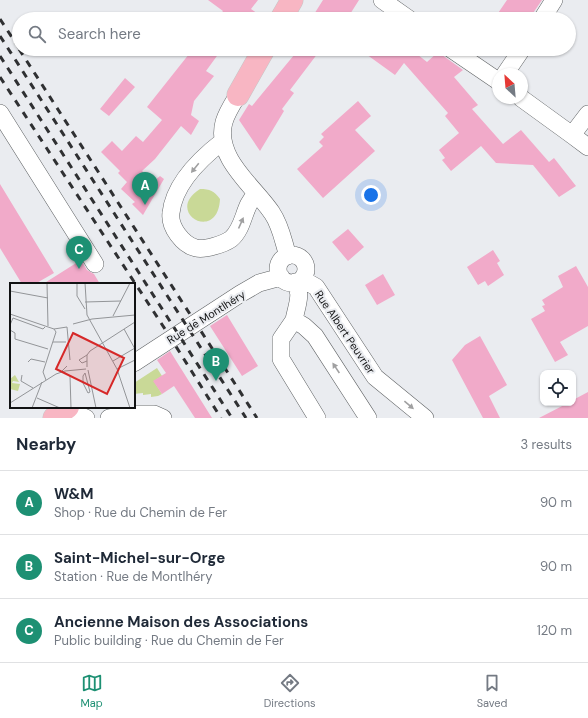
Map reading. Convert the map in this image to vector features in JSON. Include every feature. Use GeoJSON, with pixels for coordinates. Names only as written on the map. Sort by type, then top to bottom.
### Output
{"type":"FeatureCollection","features":[{"type":"Feature","properties":{"kind":"main road"},"geometry":{"type":"LineString","coordinates":[[285,12],[292,0]]}},
{"type":"Feature","properties":{"kind":"main road"},"geometry":{"type":"LineString","coordinates":[[238,94],[260,56]]}},
{"type":"Feature","properties":{"kind":"street"},"geometry":{"type":"LineString","coordinates":[[382,0],[398,12]]}},
{"type":"Feature","properties":{"kind":"street"},"geometry":{"type":"LineString","coordinates":[[546,12],[554,0]]}},
{"type":"Feature","properties":{"kind":"street"},"geometry":{"type":"LineString","coordinates":[[461,56],[492,77]]}},
{"type":"Feature","properties":{"kind":"street"},"geometry":{"type":"LineString","coordinates":[[509,68],[517,56]]}},
{"type":"Feature","properties":{"kind":"street"},"geometry":{"type":"LineString","coordinates":[[238,94],[227,113],[224,123],[223,141],[234,165],[272,213],[282,232],[288,256]]}},
{"type":"Feature","properties":{"kind":"street"},"geometry":{"type":"LineString","coordinates":[[528,103],[572,134],[588,148]]}},
{"type":"Feature","properties":{"kind":"street"},"geometry":{"type":"LineString","coordinates":[[0,113],[94,264]]}},
{"type":"Feature","properties":{"kind":"street"},"geometry":{"type":"LineString","coordinates":[[572,134],[588,114]]}},
{"type":"Feature","properties":{"kind":"street"},"geometry":{"type":"LineString","coordinates":[[223,141],[204,156],[179,187],[173,201],[170,215],[174,228],[182,239],[196,248],[205,248],[218,245],[231,239],[239,229],[248,204],[256,194]]}},
{"type":"Feature","properties":{"kind":"street"},"geometry":{"type":"LineString","coordinates":[[293,279],[306,268],[305,263],[298,256],[288,256],[279,265],[279,273],[293,279],[298,286],[299,295],[294,320],[281,339],[281,359],[317,418]]}},
{"type":"Feature","properties":{"kind":"street","name":"Rue de Montlhéry"},"geometry":{"type":"LineString","coordinates":[[135,362],[259,283],[293,279]]}},
{"type":"Feature","properties":{"kind":"street","name":"Rue Albert Peuvrier"},"geometry":{"type":"LineString","coordinates":[[293,279],[316,287],[375,377],[425,418]]}},
{"type":"Feature","properties":{"kind":"street"},"geometry":{"type":"LineString","coordinates":[[294,320],[304,326],[315,336],[368,418]]}},
{"type":"Feature","properties":{"kind":"street"},"geometry":{"type":"LineString","coordinates":[[63,410],[86,418]]}},
{"type":"Feature","properties":{"kind":"street"},"geometry":{"type":"LineString","coordinates":[[109,418],[133,414],[154,414],[163,418]]}},
{"type":"Feature","properties":{"kind":"green space"},"geometry":{"type":"Polygon","coordinates":[[[200,189],[212,191],[220,199],[217,212],[211,220],[203,222],[195,220],[187,207],[190,198],[200,189]]]}},
{"type":"Feature","properties":{"kind":"green space"},"geometry":{"type":"Polygon","coordinates":[[[157,368],[162,376],[154,381],[162,394],[151,397],[151,394],[135,394],[135,382],[157,368]]]}},
{"type":"Feature","properties":{"kind":"building"},"geometry":{"type":"Polygon","coordinates":[[[208,0],[258,0],[251,9],[255,12],[222,12],[223,11],[208,0]]]}},
{"type":"Feature","properties":{"kind":"building"},"geometry":{"type":"Polygon","coordinates":[[[323,0],[359,0],[351,12],[315,12],[323,0]]]}},
{"type":"Feature","properties":{"kind":"building"},"geometry":{"type":"Polygon","coordinates":[[[507,0],[542,0],[534,12],[499,12],[507,0]]]}},
{"type":"Feature","properties":{"kind":"building"},"geometry":{"type":"Polygon","coordinates":[[[187,56],[217,56],[206,71],[214,76],[194,101],[191,115],[199,121],[191,135],[181,126],[155,159],[142,171],[153,182],[160,176],[164,179],[143,215],[132,204],[135,202],[121,189],[127,182],[118,173],[120,171],[101,152],[112,141],[122,151],[136,136],[143,142],[162,120],[147,107],[187,56]]]}},
{"type":"Feature","properties":{"kind":"building"},"geometry":{"type":"Polygon","coordinates":[[[293,56],[316,56],[290,90],[294,93],[282,109],[284,111],[260,151],[239,120],[249,104],[252,106],[293,56]]]}},
{"type":"Feature","properties":{"kind":"building"},"geometry":{"type":"Polygon","coordinates":[[[369,56],[419,56],[427,62],[434,56],[444,56],[463,70],[454,77],[478,105],[472,109],[503,144],[521,130],[549,162],[554,158],[576,186],[559,197],[533,165],[496,163],[481,146],[451,171],[442,160],[445,158],[439,150],[459,133],[445,116],[448,113],[404,63],[395,75],[369,56]]]}},
{"type":"Feature","properties":{"kind":"building"},"geometry":{"type":"Polygon","coordinates":[[[125,78],[135,87],[109,116],[100,109],[125,78]]]}},
{"type":"Feature","properties":{"kind":"building"},"geometry":{"type":"Polygon","coordinates":[[[358,101],[371,116],[355,130],[375,151],[323,198],[297,169],[323,146],[319,142],[324,137],[321,134],[358,101]]]}},
{"type":"Feature","properties":{"kind":"building"},"geometry":{"type":"Polygon","coordinates":[[[0,184],[54,273],[37,283],[21,283],[0,248],[0,184]]]}},
{"type":"Feature","properties":{"kind":"building"},"geometry":{"type":"Polygon","coordinates":[[[348,229],[364,247],[348,261],[332,242],[348,229]]]}},
{"type":"Feature","properties":{"kind":"building"},"geometry":{"type":"Polygon","coordinates":[[[493,250],[500,261],[497,263],[504,275],[488,286],[485,281],[478,285],[467,267],[493,250]]]}},
{"type":"Feature","properties":{"kind":"building"},"geometry":{"type":"Polygon","coordinates":[[[81,260],[87,270],[94,274],[99,283],[45,283],[81,260]]]}},
{"type":"Feature","properties":{"kind":"building"},"geometry":{"type":"Polygon","coordinates":[[[576,266],[588,287],[588,326],[560,342],[568,355],[555,362],[531,319],[545,311],[542,306],[545,305],[542,300],[563,287],[558,276],[576,266]]]}},
{"type":"Feature","properties":{"kind":"building"},"geometry":{"type":"Polygon","coordinates":[[[383,274],[395,295],[377,305],[365,285],[383,274]]]}},
{"type":"Feature","properties":{"kind":"building"},"geometry":{"type":"Polygon","coordinates":[[[227,315],[258,366],[242,376],[210,326],[227,315]]]}},
{"type":"Feature","properties":{"kind":"building"},"geometry":{"type":"Polygon","coordinates":[[[480,336],[507,385],[489,396],[500,418],[483,418],[452,360],[465,345],[480,336]]]}},
{"type":"Feature","properties":{"kind":"building"},"geometry":{"type":"Polygon","coordinates":[[[170,351],[212,418],[195,418],[174,386],[162,394],[153,381],[166,373],[157,360],[170,351]]]}},
{"type":"Feature","properties":{"kind":"building"},"geometry":{"type":"Polygon","coordinates":[[[588,392],[588,418],[539,418],[562,406],[576,406],[576,398],[588,392]]]}},
{"type":"Feature","properties":{"kind":"railway"},"geometry":{"type":"LineString","coordinates":[[0,19],[12,37]]}},
{"type":"Feature","properties":{"kind":"railway"},"geometry":{"type":"LineString","coordinates":[[0,36],[12,55]]}},
{"type":"Feature","properties":{"kind":"railway"},"geometry":{"type":"LineString","coordinates":[[0,56],[232,418]]}},
{"type":"Feature","properties":{"kind":"railway"},"geometry":{"type":"LineString","coordinates":[[13,56],[246,418]]}},
{"type":"Feature","properties":{"kind":"railway"},"geometry":{"type":"LineString","coordinates":[[24,56],[257,418]]}},
{"type":"Feature","properties":{"kind":"railway"},"geometry":{"type":"LineString","coordinates":[[0,77],[135,283]]}},
{"type":"Feature","properties":{"kind":"railway"},"geometry":{"type":"LineString","coordinates":[[135,283],[221,418]]}},
{"type":"Feature","properties":{"kind":"place","name":"W&M"},"geometry":{"type":"Point","coordinates":[145,205]}},
{"type":"Feature","properties":{"kind":"place","name":"Ancienne Maison des Associations"},"geometry":{"type":"Point","coordinates":[79,269]}},
{"type":"Feature","properties":{"kind":"place","name":"Saint-Michel-sur-Orge"},"geometry":{"type":"Point","coordinates":[216,381]}}]}
